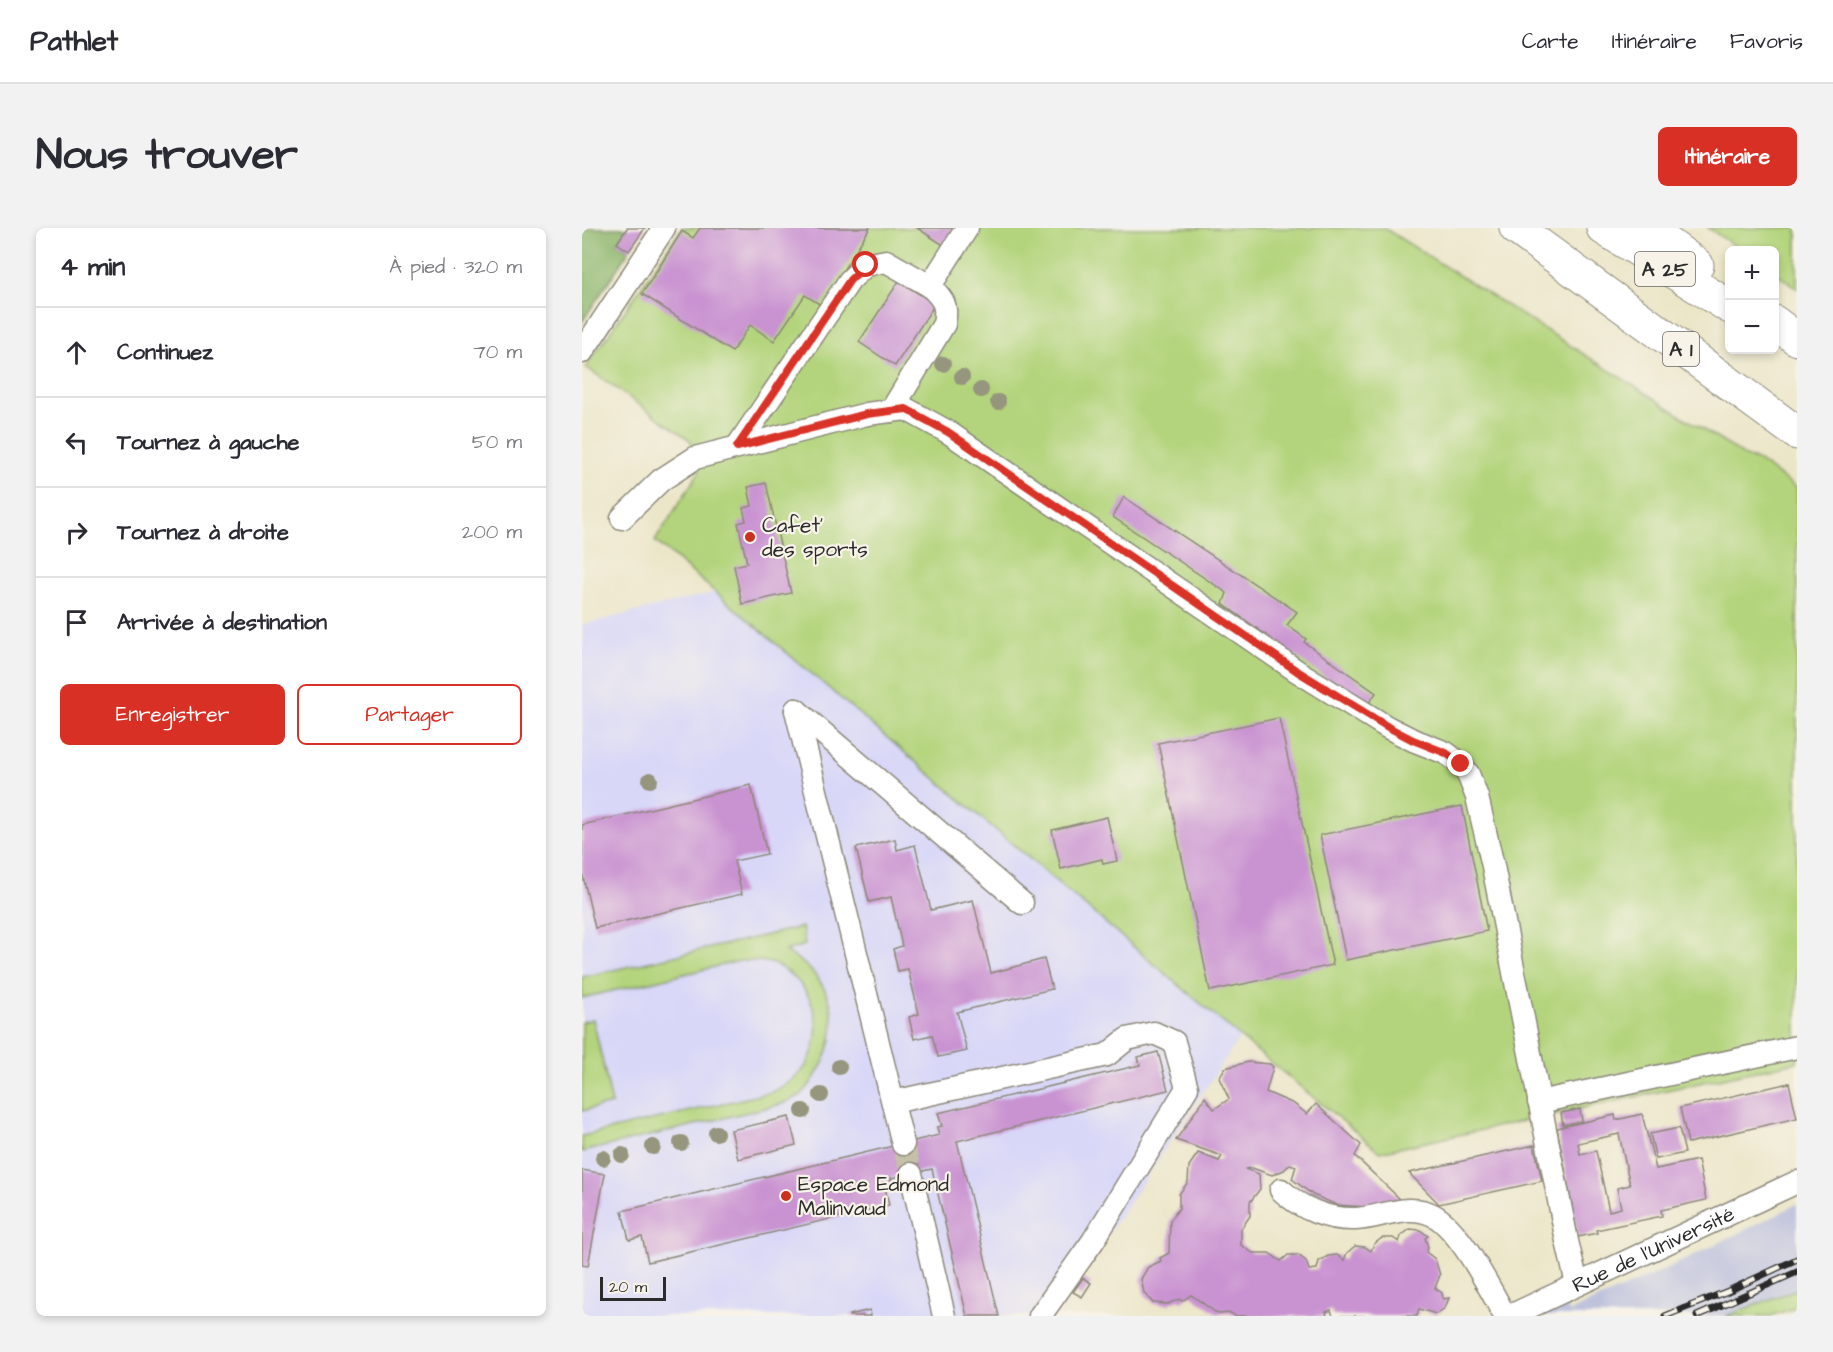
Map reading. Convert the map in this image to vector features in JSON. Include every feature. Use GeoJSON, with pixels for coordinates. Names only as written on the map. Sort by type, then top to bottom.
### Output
{"type":"FeatureCollection","features":[{"type":"Feature","properties":{"kind":"highway"},"geometry":{"type":"LineString","coordinates":[[1498,228],[1565,264]]}},
{"type":"Feature","properties":{"kind":"highway"},"geometry":{"type":"LineString","coordinates":[[1516,228],[1565,264]]}},
{"type":"Feature","properties":{"kind":"highway","name":"A 25"},"geometry":{"type":"LineString","coordinates":[[1603,228],[1725,304]]}},
{"type":"Feature","properties":{"kind":"highway"},"geometry":{"type":"LineString","coordinates":[[1647,228],[1725,285]]}},
{"type":"Feature","properties":{"kind":"highway","name":"A 1"},"geometry":{"type":"LineString","coordinates":[[1565,264],[1797,433]]}},
{"type":"Feature","properties":{"kind":"highway"},"geometry":{"type":"LineString","coordinates":[[1779,326],[1797,339]]}},
{"type":"Feature","properties":{"kind":"highway"},"geometry":{"type":"LineString","coordinates":[[1779,337],[1797,348]]}},
{"type":"Feature","properties":{"kind":"lane"},"geometry":{"type":"LineString","coordinates":[[582,351],[663,228]]}},
{"type":"Feature","properties":{"kind":"lane"},"geometry":{"type":"LineString","coordinates":[[930,286],[967,228]]}},
{"type":"Feature","properties":{"kind":"lane"},"geometry":{"type":"LineString","coordinates":[[737,447],[850,280],[866,265],[886,261],[930,286],[944,300],[947,311],[944,324],[891,411]]}},
{"type":"Feature","properties":{"kind":"lane"},"geometry":{"type":"LineString","coordinates":[[622,518],[661,480],[695,458],[867,414],[906,409],[948,432],[1297,671],[1388,727],[1446,753],[1461,764],[1477,796],[1577,1284]]}},
{"type":"Feature","properties":{"kind":"lane"},"geometry":{"type":"LineString","coordinates":[[903,1144],[796,710],[1022,903]]}},
{"type":"Feature","properties":{"kind":"lane"},"geometry":{"type":"LineString","coordinates":[[893,1102],[1107,1055],[1127,1039],[1154,1033],[1174,1042],[1187,1088],[1093,1241],[1040,1316]]}},
{"type":"Feature","properties":{"kind":"lane"},"geometry":{"type":"LineString","coordinates":[[1539,1102],[1797,1047]]}},
{"type":"Feature","properties":{"kind":"lane"},"geometry":{"type":"LineString","coordinates":[[910,1174],[944,1316]]}},
{"type":"Feature","properties":{"kind":"lane","name":"Rue de l'Université"},"geometry":{"type":"LineString","coordinates":[[1510,1316],[1797,1182]]}},
{"type":"Feature","properties":{"kind":"lane"},"geometry":{"type":"LineString","coordinates":[[1281,1190],[1293,1202],[1307,1209],[1337,1218],[1357,1219],[1399,1211],[1431,1214],[1444,1223],[1456,1238],[1505,1316]]}},
{"type":"Feature","properties":{"kind":"shaded area"},"geometry":{"type":"Polygon","coordinates":[[[716,592],[1240,1037],[1053,1316],[582,1316],[582,644],[584,643],[582,625],[716,592]]]}},
{"type":"Feature","properties":{"kind":"shaded area"},"geometry":{"type":"Polygon","coordinates":[[[1797,1204],[1797,1289],[1726,1316],[1534,1316],[1565,1300],[1569,1312],[1664,1270],[1797,1204]]]}},
{"type":"Feature","properties":{"kind":"green space"},"geometry":{"type":"Polygon","coordinates":[[[582,228],[627,228],[617,243],[629,251],[582,322],[582,228]]]}},
{"type":"Feature","properties":{"kind":"green space"},"geometry":{"type":"Polygon","coordinates":[[[682,228],[1384,228],[1748,458],[1757,460],[1797,488],[1797,1062],[1380,1152],[1240,1037],[655,541],[699,472],[691,441],[586,367],[682,228]]]}},
{"type":"Feature","properties":{"kind":"green space"},"geometry":{"type":"Polygon","coordinates":[[[1708,228],[1797,228],[1797,288],[1779,276],[1779,246],[1735,246],[1708,228]]]}},
{"type":"Feature","properties":{"kind":"green space"},"geometry":{"type":"Polygon","coordinates":[[[802,927],[805,945],[785,951],[804,964],[819,980],[826,992],[832,1016],[831,1040],[827,1052],[811,1084],[804,1092],[782,1104],[582,1152],[582,1136],[772,1092],[790,1082],[804,1069],[813,1050],[816,1025],[815,1013],[805,990],[787,972],[767,962],[740,961],[582,998],[582,977],[802,927]]]}},
{"type":"Feature","properties":{"kind":"green space"},"geometry":{"type":"Polygon","coordinates":[[[593,1019],[612,1104],[582,1111],[582,1022],[593,1019]]]}},
{"type":"Feature","properties":{"kind":"green space"},"geometry":{"type":"Polygon","coordinates":[[[1797,1289],[1797,1307],[1770,1316],[1726,1316],[1797,1289]]]}},
{"type":"Feature","properties":{"kind":"building"},"geometry":{"type":"Polygon","coordinates":[[[627,228],[645,228],[629,251],[617,243],[627,228]]]}},
{"type":"Feature","properties":{"kind":"building"},"geometry":{"type":"Polygon","coordinates":[[[700,228],[870,228],[821,305],[805,295],[774,341],[750,325],[732,352],[642,294],[682,231],[693,238],[700,228]]]}},
{"type":"Feature","properties":{"kind":"building"},"geometry":{"type":"Polygon","coordinates":[[[917,228],[952,228],[961,234],[951,250],[917,228]]]}},
{"type":"Feature","properties":{"kind":"building"},"geometry":{"type":"Polygon","coordinates":[[[899,281],[935,304],[895,366],[859,342],[899,281]]]}},
{"type":"Feature","properties":{"kind":"building"},"geometry":{"type":"Polygon","coordinates":[[[766,483],[791,593],[742,604],[734,566],[747,563],[738,523],[746,521],[743,508],[752,506],[748,487],[766,483]]]}},
{"type":"Feature","properties":{"kind":"building"},"geometry":{"type":"Polygon","coordinates":[[[1124,497],[1297,612],[1287,625],[1306,639],[1304,642],[1376,693],[1366,707],[1294,655],[1289,663],[1260,643],[1266,635],[1223,604],[1227,593],[1113,517],[1124,497]]]}},
{"type":"Feature","properties":{"kind":"building"},"geometry":{"type":"Polygon","coordinates":[[[1279,718],[1333,965],[1210,991],[1158,743],[1279,718]]]}},
{"type":"Feature","properties":{"kind":"building"},"geometry":{"type":"Polygon","coordinates":[[[751,785],[767,854],[734,861],[742,894],[595,928],[582,872],[582,825],[751,785]]]}},
{"type":"Feature","properties":{"kind":"building"},"geometry":{"type":"Polygon","coordinates":[[[1462,806],[1487,931],[1346,960],[1320,835],[1462,806]]]}},
{"type":"Feature","properties":{"kind":"building"},"geometry":{"type":"Polygon","coordinates":[[[1107,817],[1117,861],[1103,864],[1102,859],[1061,869],[1052,830],[1107,817]]]}},
{"type":"Feature","properties":{"kind":"building"},"geometry":{"type":"Polygon","coordinates":[[[895,839],[897,850],[915,845],[931,910],[973,900],[991,973],[1044,959],[1052,989],[957,1012],[967,1051],[938,1057],[932,1035],[914,1039],[909,1017],[919,1014],[908,969],[898,971],[893,949],[902,946],[891,897],[869,902],[856,848],[895,839]]]}},
{"type":"Feature","properties":{"kind":"building"},"geometry":{"type":"Polygon","coordinates":[[[1158,1052],[1168,1090],[957,1141],[999,1316],[967,1316],[932,1169],[891,1178],[892,1186],[885,1188],[889,1205],[648,1262],[642,1237],[629,1240],[622,1211],[939,1135],[937,1127],[942,1126],[938,1113],[1140,1065],[1138,1057],[1158,1052]]]}},
{"type":"Feature","properties":{"kind":"building"},"geometry":{"type":"Polygon","coordinates":[[[1248,1062],[1270,1064],[1273,1067],[1266,1092],[1294,1104],[1307,1114],[1316,1104],[1361,1145],[1355,1156],[1401,1200],[1367,1207],[1337,1205],[1313,1195],[1292,1179],[1296,1166],[1290,1164],[1284,1170],[1272,1175],[1252,1168],[1245,1169],[1259,1174],[1260,1189],[1250,1202],[1250,1216],[1241,1229],[1241,1245],[1253,1253],[1269,1253],[1281,1261],[1288,1255],[1298,1255],[1306,1261],[1309,1270],[1317,1269],[1319,1261],[1328,1256],[1337,1255],[1344,1260],[1347,1253],[1355,1246],[1365,1247],[1371,1251],[1374,1244],[1382,1238],[1393,1238],[1399,1242],[1401,1236],[1410,1229],[1420,1230],[1428,1236],[1425,1238],[1428,1247],[1426,1252],[1435,1259],[1440,1275],[1435,1288],[1442,1293],[1443,1299],[1449,1298],[1445,1308],[1436,1314],[1419,1309],[1417,1316],[1333,1316],[1331,1310],[1326,1312],[1327,1316],[1235,1316],[1231,1313],[1218,1314],[1191,1295],[1182,1301],[1179,1299],[1168,1304],[1153,1303],[1144,1293],[1141,1279],[1148,1267],[1161,1261],[1160,1258],[1169,1253],[1170,1221],[1179,1208],[1179,1194],[1188,1182],[1189,1166],[1198,1153],[1219,1161],[1222,1156],[1176,1140],[1205,1097],[1214,1109],[1229,1099],[1219,1078],[1225,1068],[1248,1062]]]}},
{"type":"Feature","properties":{"kind":"building"},"geometry":{"type":"Polygon","coordinates":[[[1789,1083],[1797,1118],[1688,1143],[1680,1108],[1789,1083]]]}},
{"type":"Feature","properties":{"kind":"building"},"geometry":{"type":"Polygon","coordinates":[[[1580,1109],[1582,1121],[1563,1125],[1561,1113],[1580,1109]]]}},
{"type":"Feature","properties":{"kind":"building"},"geometry":{"type":"Polygon","coordinates":[[[1642,1114],[1656,1169],[1698,1160],[1706,1200],[1661,1210],[1662,1216],[1596,1230],[1597,1233],[1578,1237],[1557,1128],[1615,1115],[1616,1120],[1642,1114]],[[1619,1134],[1578,1143],[1580,1154],[1596,1151],[1609,1211],[1621,1208],[1617,1188],[1630,1185],[1619,1134]]]}},
{"type":"Feature","properties":{"kind":"building"},"geometry":{"type":"Polygon","coordinates":[[[789,1117],[796,1145],[738,1159],[731,1130],[789,1117]]]}},
{"type":"Feature","properties":{"kind":"building"},"geometry":{"type":"Polygon","coordinates":[[[1679,1128],[1685,1153],[1656,1159],[1650,1134],[1679,1128]]]}},
{"type":"Feature","properties":{"kind":"building"},"geometry":{"type":"Polygon","coordinates":[[[1534,1145],[1542,1181],[1439,1204],[1409,1173],[1534,1145]]]}},
{"type":"Feature","properties":{"kind":"building"},"geometry":{"type":"Polygon","coordinates":[[[582,1170],[605,1174],[588,1266],[582,1265],[582,1170]]]}},
{"type":"Feature","properties":{"kind":"building"},"geometry":{"type":"Polygon","coordinates":[[[1083,1278],[1091,1283],[1082,1297],[1073,1292],[1083,1278]]]}},
{"type":"Feature","properties":{"kind":"building"},"geometry":{"type":"Polygon","coordinates":[[[870,1310],[871,1316],[849,1316],[849,1315],[870,1310]]]}},
{"type":"Feature","properties":{"kind":"tunnel"},"geometry":{"type":"LineString","coordinates":[[903,1144],[911,1174]]}},
{"type":"Feature","properties":{"kind":"railway"},"geometry":{"type":"LineString","coordinates":[[1665,1316],[1728,1291],[1797,1259]]}},
{"type":"Feature","properties":{"kind":"railway"},"geometry":{"type":"LineString","coordinates":[[1697,1316],[1797,1272]]}},
{"type":"Feature","properties":{"kind":"place","name":"Cafet' des sports"},"geometry":{"type":"Point","coordinates":[750,537]}},
{"type":"Feature","properties":{"kind":"place","name":"Espace Edmond Malinvaud"},"geometry":{"type":"Point","coordinates":[786,1196]}},
{"type":"Feature","properties":{"kind":"route"},"geometry":{"type":"LineString","coordinates":[[866,265],[850,280],[737,447],[867,414],[906,409],[948,432],[1297,671],[1402,735],[1446,753],[1461,764]]}}]}
